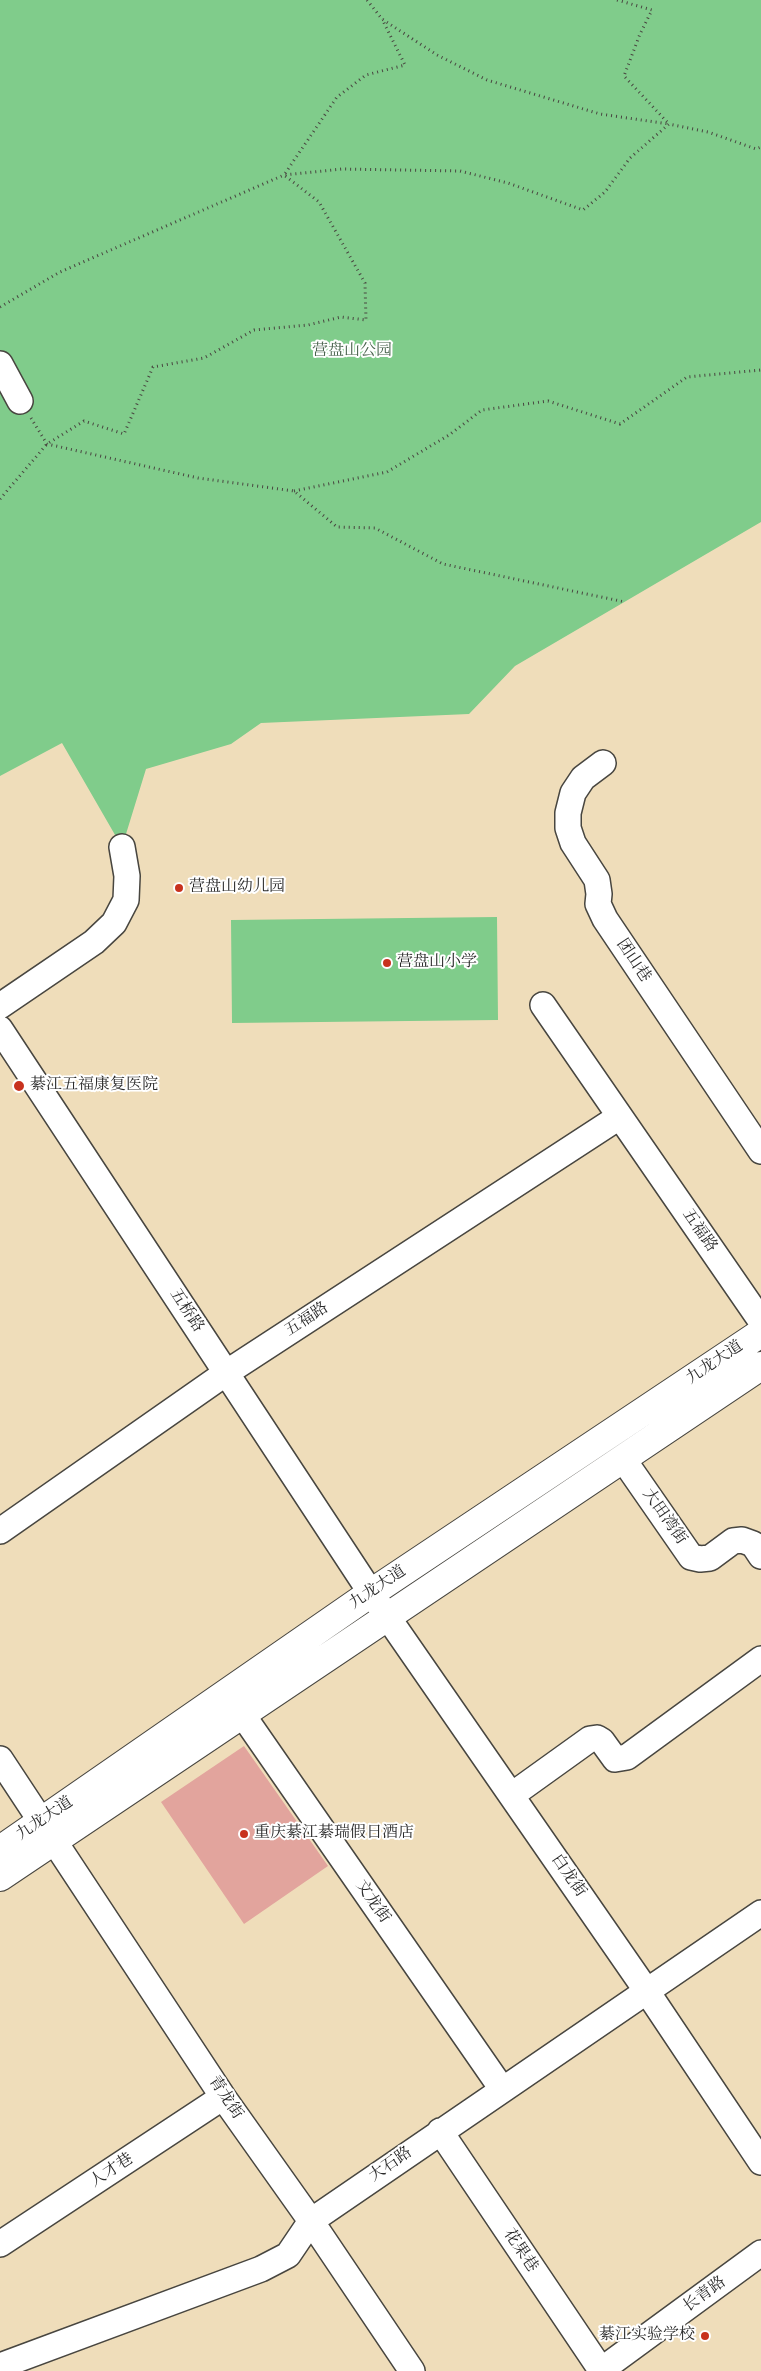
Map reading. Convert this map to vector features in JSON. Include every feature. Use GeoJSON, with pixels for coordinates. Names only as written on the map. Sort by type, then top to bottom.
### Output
{"type":"FeatureCollection","features":[{"type":"Feature","properties":{"kind":"main road","name":"九龙大道"},"geometry":{"type":"LineString","coordinates":[[0,1877],[48,1831],[371,1593],[761,1333]]}},
{"type":"Feature","properties":{"kind":"main road","name":"九龙大道"},"geometry":{"type":"LineString","coordinates":[[0,1850],[48,1831],[242,1714],[761,1366]]}},
{"type":"Feature","properties":{"kind":"street"},"geometry":{"type":"LineString","coordinates":[[0,364],[20,402]]}},
{"type":"Feature","properties":{"kind":"street","name":"团山巷"},"geometry":{"type":"LineString","coordinates":[[603,763],[583,778],[573,793],[568,813],[568,828],[573,843],[597,880],[598,904],[605,919],[761,1151]]}},
{"type":"Feature","properties":{"kind":"street"},"geometry":{"type":"LineString","coordinates":[[0,1006],[94,942],[114,923],[126,900],[127,876],[122,847]]}},
{"type":"Feature","properties":{"kind":"street","name":"五福路"},"geometry":{"type":"LineString","coordinates":[[543,1005],[761,1321]]}},
{"type":"Feature","properties":{"kind":"street","name":"五桥路"},"geometry":{"type":"LineString","coordinates":[[0,1029],[371,1593]]}},
{"type":"Feature","properties":{"kind":"street","name":"五福路"},"geometry":{"type":"LineString","coordinates":[[0,1531],[226,1373],[620,1117]]}},
{"type":"Feature","properties":{"kind":"street","name":"大田湾街"},"geometry":{"type":"LineString","coordinates":[[624,1459],[691,1556],[700,1559],[710,1558],[733,1541],[742,1540],[753,1544],[761,1556]]}},
{"type":"Feature","properties":{"kind":"street","name":"白龙街"},"geometry":{"type":"LineString","coordinates":[[371,1593],[646,1990],[761,2162]]}},
{"type":"Feature","properties":{"kind":"street"},"geometry":{"type":"LineString","coordinates":[[512,1795],[590,1740],[597,1738],[602,1741],[615,1759],[627,1757],[761,1659]]}},
{"type":"Feature","properties":{"kind":"street","name":"文龙街"},"geometry":{"type":"LineString","coordinates":[[242,1714],[502,2089]]}},
{"type":"Feature","properties":{"kind":"street"},"geometry":{"type":"LineString","coordinates":[[0,1759],[48,1831]]}},
{"type":"Feature","properties":{"kind":"street","name":"青龙街"},"geometry":{"type":"LineString","coordinates":[[48,1831],[223,2097],[311,2221],[412,2371]]}},
{"type":"Feature","properties":{"kind":"street","name":"大石路"},"geometry":{"type":"LineString","coordinates":[[0,2366],[261,2270],[288,2255],[311,2221],[646,1990],[760,1915]]}},
{"type":"Feature","properties":{"kind":"street","name":"人才巷"},"geometry":{"type":"LineString","coordinates":[[0,2244],[223,2097]]}},
{"type":"Feature","properties":{"kind":"street","name":"花果巷"},"geometry":{"type":"LineString","coordinates":[[440,2131],[600,2371]]}},
{"type":"Feature","properties":{"kind":"street","name":"长青路"},"geometry":{"type":"LineString","coordinates":[[600,2371],[761,2254]]}},
{"type":"Feature","properties":{"kind":"path"},"geometry":{"type":"LineString","coordinates":[[284,175],[337,97],[366,75],[406,65],[382,19],[367,0]]}},
{"type":"Feature","properties":{"kind":"path"},"geometry":{"type":"LineString","coordinates":[[616,0],[652,10],[640,34],[624,76],[669,124]]}},
{"type":"Feature","properties":{"kind":"path"},"geometry":{"type":"LineString","coordinates":[[382,19],[437,55],[487,80],[600,114],[708,132],[756,149],[761,148]]}},
{"type":"Feature","properties":{"kind":"path"},"geometry":{"type":"LineString","coordinates":[[0,307],[60,272],[284,175],[342,169],[460,171],[508,183],[583,210],[605,192],[630,158],[669,124]]}},
{"type":"Feature","properties":{"kind":"path"},"geometry":{"type":"LineString","coordinates":[[0,499],[47,444],[84,421],[124,434],[154,367],[204,358],[254,330],[308,325],[341,317],[366,320],[366,283],[337,237],[319,202],[284,175]]}},
{"type":"Feature","properties":{"kind":"path"},"geometry":{"type":"LineString","coordinates":[[20,402],[47,444],[198,478],[294,491],[387,472],[449,435],[482,410],[548,401],[620,424],[687,377],[761,370]]}},
{"type":"Feature","properties":{"kind":"path"},"geometry":{"type":"LineString","coordinates":[[294,491],[337,527],[375,528],[443,564],[625,602]]}},
{"type":"Feature","properties":{"kind":"green space","name":"营盘山公园"},"geometry":{"type":"Polygon","coordinates":[[[0,0],[761,0],[761,522],[515,666],[469,714],[261,723],[231,744],[146,769],[122,847],[62,743],[0,776],[0,0]]]}},
{"type":"Feature","properties":{"kind":"green space"},"geometry":{"type":"Polygon","coordinates":[[[497,917],[498,1020],[232,1023],[231,920],[497,917]]]}},
{"type":"Feature","properties":{"kind":"building","name":"重庆綦江綦瑞假日酒店"},"geometry":{"type":"Polygon","coordinates":[[[244,1746],[328,1866],[244,1924],[161,1802],[244,1746]]]}},
{"type":"Feature","properties":{"kind":"place","name":"营盘山幼儿园"},"geometry":{"type":"Point","coordinates":[179,888]}},
{"type":"Feature","properties":{"kind":"place","name":"营盘山小学"},"geometry":{"type":"Point","coordinates":[387,963]}},
{"type":"Feature","properties":{"kind":"place","name":"綦江五福康复医院"},"geometry":{"type":"Point","coordinates":[19,1086]}},
{"type":"Feature","properties":{"kind":"place","name":"重庆綦江綦瑞假日酒店"},"geometry":{"type":"Point","coordinates":[244,1834]}},
{"type":"Feature","properties":{"kind":"place","name":"綦江实验学校"},"geometry":{"type":"Point","coordinates":[705,2336]}}]}
